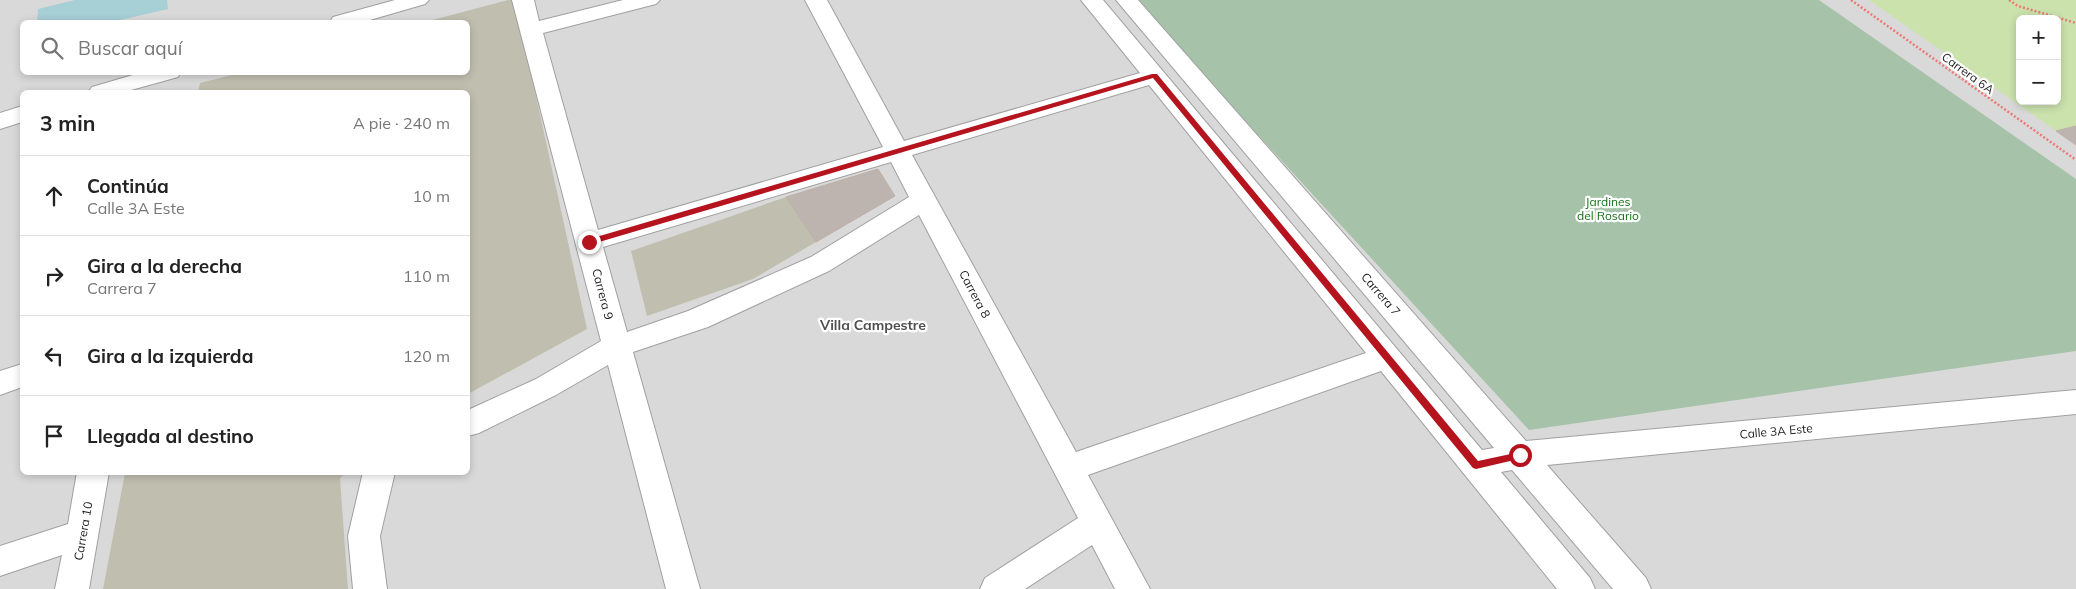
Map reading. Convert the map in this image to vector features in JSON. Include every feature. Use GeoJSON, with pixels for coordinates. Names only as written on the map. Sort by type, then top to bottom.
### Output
{"type":"FeatureCollection","features":[{"type":"Feature","properties":{"kind":"street"},"geometry":{"type":"LineString","coordinates":[[348,20],[418,0]]}},
{"type":"Feature","properties":{"kind":"street","name":"Carrera 9"},"geometry":{"type":"LineString","coordinates":[[523,0],[683,589]]}},
{"type":"Feature","properties":{"kind":"street"},"geometry":{"type":"LineString","coordinates":[[532,29],[622,3],[649,0]]}},
{"type":"Feature","properties":{"kind":"street","name":"Carrera 8"},"geometry":{"type":"LineString","coordinates":[[816,0],[1133,589]]}},
{"type":"Feature","properties":{"kind":"street"},"geometry":{"type":"LineString","coordinates":[[1092,0],[1578,589]]}},
{"type":"Feature","properties":{"kind":"street","name":"Carrera 7"},"geometry":{"type":"LineString","coordinates":[[1127,0],[1634,589]]}},
{"type":"Feature","properties":{"kind":"street"},"geometry":{"type":"LineString","coordinates":[[107,90],[162,75]]}},
{"type":"Feature","properties":{"kind":"street"},"geometry":{"type":"LineString","coordinates":[[165,90],[168,75]]}},
{"type":"Feature","properties":{"kind":"street"},"geometry":{"type":"LineString","coordinates":[[589,242],[1154,76]]}},
{"type":"Feature","properties":{"kind":"street"},"geometry":{"type":"LineString","coordinates":[[0,121],[20,115]]}},
{"type":"Feature","properties":{"kind":"street"},"geometry":{"type":"LineString","coordinates":[[470,423],[546,387],[617,346],[698,319],[820,264],[924,200]]}},
{"type":"Feature","properties":{"kind":"street"},"geometry":{"type":"LineString","coordinates":[[1068,468],[1387,357]]}},
{"type":"Feature","properties":{"kind":"street"},"geometry":{"type":"LineString","coordinates":[[0,383],[20,377]]}},
{"type":"Feature","properties":{"kind":"street","name":"Calle 3A Este"},"geometry":{"type":"LineString","coordinates":[[1476,465],[1520,455],[2076,402]]}},
{"type":"Feature","properties":{"kind":"street","name":"Carrera 10"},"geometry":{"type":"LineString","coordinates":[[72,589],[84,533],[93,475]]}},
{"type":"Feature","properties":{"kind":"street"},"geometry":{"type":"LineString","coordinates":[[370,589],[364,536],[378,475]]}},
{"type":"Feature","properties":{"kind":"street"},"geometry":{"type":"LineString","coordinates":[[997,589],[1098,523]]}},
{"type":"Feature","properties":{"kind":"street"},"geometry":{"type":"LineString","coordinates":[[0,561],[84,533]]}},
{"type":"Feature","properties":{"kind":"path","name":"Carrera 6A"},"geometry":{"type":"LineString","coordinates":[[1851,0],[2076,160]]}},
{"type":"Feature","properties":{"kind":"path"},"geometry":{"type":"LineString","coordinates":[[2009,0],[2018,6],[2076,23]]}},
{"type":"Feature","properties":{"kind":"shaded area"},"geometry":{"type":"Polygon","coordinates":[[[0,0],[2076,0],[2076,589],[0,589],[0,0]]]}},
{"type":"Feature","properties":{"kind":"shaded area"},"geometry":{"type":"Polygon","coordinates":[[[508,0],[515,0],[587,329],[470,393],[470,90],[198,90],[200,83],[232,75],[470,75],[470,20],[433,20],[508,0]]]}},
{"type":"Feature","properties":{"kind":"shaded area"},"geometry":{"type":"Polygon","coordinates":[[[786,197],[816,242],[753,279],[647,316],[631,251],[786,197]]]}},
{"type":"Feature","properties":{"kind":"shaded area"},"geometry":{"type":"Polygon","coordinates":[[[125,475],[344,475],[340,478],[348,589],[103,589],[125,475]]]}},
{"type":"Feature","properties":{"kind":"green space","name":"Jardines del Rosario"},"geometry":{"type":"Polygon","coordinates":[[[1134,0],[1819,0],[2076,179],[2076,351],[1529,430],[1134,0]]]}},
{"type":"Feature","properties":{"kind":"green space"},"geometry":{"type":"Polygon","coordinates":[[[1869,0],[2076,0],[2076,126],[2056,131],[2019,105],[2061,105],[2061,15],[2016,15],[2016,103],[1869,0]]]}},
{"type":"Feature","properties":{"kind":"water"},"geometry":{"type":"Polygon","coordinates":[[[75,0],[167,0],[168,9],[121,20],[37,20],[38,9],[75,0]]]}},
{"type":"Feature","properties":{"kind":"building"},"geometry":{"type":"Polygon","coordinates":[[[2076,126],[2076,145],[2056,131],[2076,126]]]}},
{"type":"Feature","properties":{"kind":"building"},"geometry":{"type":"Polygon","coordinates":[[[878,169],[895,196],[816,242],[786,197],[878,169]]]}},
{"type":"Feature","properties":{"kind":"district","name":"Villa Campestre"},"geometry":{"type":"Point","coordinates":[873,325]}},
{"type":"Feature","properties":{"kind":"route"},"geometry":{"type":"LineString","coordinates":[[589,242],[1154,76],[1476,465],[1520,455]]}}]}
